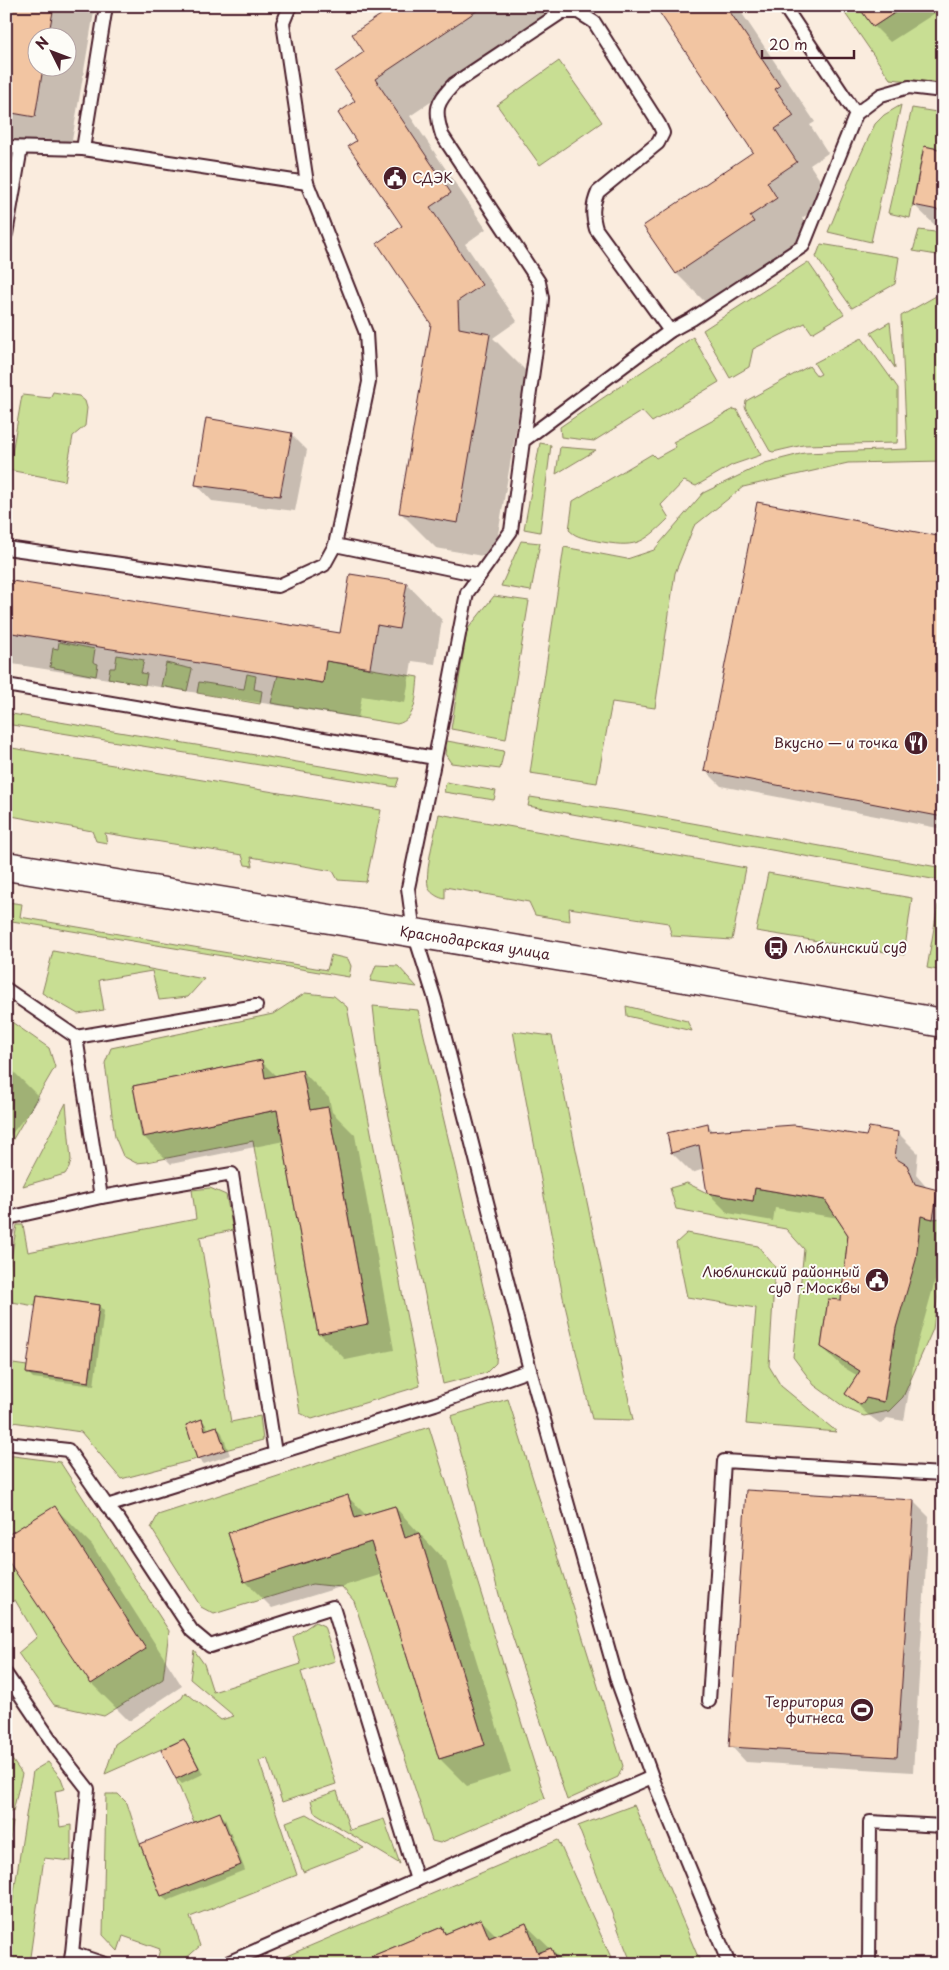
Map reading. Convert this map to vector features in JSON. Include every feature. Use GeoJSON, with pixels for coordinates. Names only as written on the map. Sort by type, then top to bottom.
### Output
{"type":"FeatureCollection","features":[{"type":"Feature","properties":{"kind":"street","name":"Краснодарская улица"},"geometry":{"type":"LineString","coordinates":[[6,866],[599,963],[943,1023]]}},
{"type":"Feature","properties":{"kind":"lane"},"geometry":{"type":"LineString","coordinates":[[83,149],[106,6]]}},
{"type":"Feature","properties":{"kind":"lane"},"geometry":{"type":"LineString","coordinates":[[6,548],[278,586],[324,565],[335,545],[369,382],[366,333],[306,183],[283,23],[290,6]]}},
{"type":"Feature","properties":{"kind":"lane"},"geometry":{"type":"LineString","coordinates":[[784,6],[856,114]]}},
{"type":"Feature","properties":{"kind":"lane"},"geometry":{"type":"LineString","coordinates":[[670,331],[596,229],[592,215],[593,204],[598,192],[658,143],[663,133],[594,22],[578,12],[562,12],[454,84],[440,99],[436,118],[442,135],[539,282],[542,298],[511,531],[467,593],[436,758],[408,888],[414,933],[434,999],[530,1370],[618,1684],[652,1777],[729,1964]]}},
{"type":"Feature","properties":{"kind":"lane"},"geometry":{"type":"LineString","coordinates":[[522,441],[670,331],[692,319],[803,246],[856,114],[881,95],[909,86],[943,91]]}},
{"type":"Feature","properties":{"kind":"lane"},"geometry":{"type":"LineString","coordinates":[[6,146],[83,149],[306,183]]}},
{"type":"Feature","properties":{"kind":"lane"},"geometry":{"type":"LineString","coordinates":[[6,234],[21,148]]}},
{"type":"Feature","properties":{"kind":"lane"},"geometry":{"type":"LineString","coordinates":[[335,545],[480,575]]}},
{"type":"Feature","properties":{"kind":"lane"},"geometry":{"type":"LineString","coordinates":[[6,685],[436,758]]}},
{"type":"Feature","properties":{"kind":"lane"},"geometry":{"type":"LineString","coordinates":[[6,989],[76,1037],[256,1006]]}},
{"type":"Feature","properties":{"kind":"lane"},"geometry":{"type":"LineString","coordinates":[[76,1037],[101,1197]]}},
{"type":"Feature","properties":{"kind":"lane"},"geometry":{"type":"LineString","coordinates":[[7,1222],[101,1197],[232,1174],[275,1453]]}},
{"type":"Feature","properties":{"kind":"lane"},"geometry":{"type":"LineString","coordinates":[[107,1506],[435,1404],[530,1370]]}},
{"type":"Feature","properties":{"kind":"lane"},"geometry":{"type":"LineString","coordinates":[[6,1443],[68,1450],[107,1506],[120,1520],[192,1630],[210,1646],[333,1607],[417,1880]]}},
{"type":"Feature","properties":{"kind":"lane"},"geometry":{"type":"LineString","coordinates":[[709,1700],[724,1461],[943,1474]]}},
{"type":"Feature","properties":{"kind":"lane"},"geometry":{"type":"LineString","coordinates":[[6,1674],[59,1752],[88,1789],[71,1959],[105,1964]]}},
{"type":"Feature","properties":{"kind":"lane"},"geometry":{"type":"LineString","coordinates":[[225,1964],[652,1777]]}},
{"type":"Feature","properties":{"kind":"lane"},"geometry":{"type":"LineString","coordinates":[[869,1964],[870,1822],[943,1826]]}},
{"type":"Feature","properties":{"kind":"green space"},"geometry":{"type":"Polygon","coordinates":[[[840,6],[858,6],[873,27],[905,6],[943,6],[943,84],[890,79],[840,6]]]}},
{"type":"Feature","properties":{"kind":"green space"},"geometry":{"type":"Polygon","coordinates":[[[559,61],[602,122],[540,165],[497,105],[559,61]]]}},
{"type":"Feature","properties":{"kind":"green space"},"geometry":{"type":"Polygon","coordinates":[[[901,105],[871,242],[828,232],[875,124],[884,115],[901,105]]]}},
{"type":"Feature","properties":{"kind":"green space"},"geometry":{"type":"Polygon","coordinates":[[[912,108],[943,113],[943,150],[924,146],[910,218],[888,213],[912,108]]]}},
{"type":"Feature","properties":{"kind":"green space"},"geometry":{"type":"Polygon","coordinates":[[[919,230],[943,233],[943,256],[913,251],[919,230]]]}},
{"type":"Feature","properties":{"kind":"green space"},"geometry":{"type":"Polygon","coordinates":[[[821,244],[899,257],[895,284],[852,308],[816,257],[821,244]]]}},
{"type":"Feature","properties":{"kind":"green space"},"geometry":{"type":"Polygon","coordinates":[[[808,262],[844,314],[812,333],[805,323],[753,349],[749,367],[730,378],[703,330],[808,262]]]}},
{"type":"Feature","properties":{"kind":"green space"},"geometry":{"type":"Polygon","coordinates":[[[943,292],[943,461],[848,463],[743,487],[694,526],[675,573],[655,708],[612,702],[597,783],[530,773],[564,547],[627,559],[654,550],[703,493],[765,463],[804,453],[907,449],[901,316],[943,292]]]}},
{"type":"Feature","properties":{"kind":"green space"},"geometry":{"type":"Polygon","coordinates":[[[890,322],[895,368],[871,333],[890,322]]]}},
{"type":"Feature","properties":{"kind":"green space"},"geometry":{"type":"Polygon","coordinates":[[[693,337],[719,382],[652,422],[642,411],[594,441],[561,437],[560,427],[693,337]]]}},
{"type":"Feature","properties":{"kind":"green space"},"geometry":{"type":"Polygon","coordinates":[[[862,338],[898,388],[897,443],[803,445],[773,452],[770,451],[745,407],[746,401],[809,366],[817,376],[821,374],[814,363],[862,338]]]}},
{"type":"Feature","properties":{"kind":"green space"},"geometry":{"type":"Polygon","coordinates":[[[53,392],[79,396],[85,401],[87,408],[85,426],[73,436],[65,481],[9,470],[22,395],[50,398],[53,392]]]}},
{"type":"Feature","properties":{"kind":"green space"},"geometry":{"type":"Polygon","coordinates":[[[734,409],[737,410],[761,455],[732,465],[696,486],[684,481],[661,505],[669,518],[652,534],[637,542],[620,544],[597,541],[578,536],[569,530],[573,501],[652,454],[656,458],[676,447],[673,442],[734,409]]]}},
{"type":"Feature","properties":{"kind":"green space"},"geometry":{"type":"Polygon","coordinates":[[[540,443],[551,445],[540,532],[524,529],[540,443]]]}},
{"type":"Feature","properties":{"kind":"green space"},"geometry":{"type":"Polygon","coordinates":[[[560,447],[596,450],[556,474],[560,447]]]}},
{"type":"Feature","properties":{"kind":"green space"},"geometry":{"type":"Polygon","coordinates":[[[521,541],[540,543],[531,591],[501,586],[521,541]]]}},
{"type":"Feature","properties":{"kind":"green space"},"geometry":{"type":"Polygon","coordinates":[[[494,596],[529,601],[506,739],[451,729],[467,630],[494,596]]]}},
{"type":"Feature","properties":{"kind":"green space"},"geometry":{"type":"Polygon","coordinates":[[[59,642],[95,649],[93,662],[98,664],[96,676],[50,667],[53,648],[58,649],[59,642]]]}},
{"type":"Feature","properties":{"kind":"green space"},"geometry":{"type":"Polygon","coordinates":[[[117,655],[144,660],[141,673],[147,674],[145,685],[108,678],[110,668],[115,668],[117,655]]]}},
{"type":"Feature","properties":{"kind":"green space"},"geometry":{"type":"Polygon","coordinates":[[[326,661],[418,677],[416,698],[412,712],[404,722],[397,724],[271,703],[278,675],[322,683],[326,661]]]}},
{"type":"Feature","properties":{"kind":"green space"},"geometry":{"type":"Polygon","coordinates":[[[166,663],[192,669],[187,691],[161,686],[166,663]]]}},
{"type":"Feature","properties":{"kind":"green space"},"geometry":{"type":"Polygon","coordinates":[[[247,674],[256,676],[254,689],[262,691],[260,704],[197,693],[199,682],[244,689],[247,674]]]}},
{"type":"Feature","properties":{"kind":"green space"},"geometry":{"type":"Polygon","coordinates":[[[6,713],[399,778],[396,787],[6,724],[6,713]]]}},
{"type":"Feature","properties":{"kind":"green space"},"geometry":{"type":"Polygon","coordinates":[[[447,741],[504,751],[500,769],[451,763],[445,754],[447,741]]]}},
{"type":"Feature","properties":{"kind":"green space"},"geometry":{"type":"Polygon","coordinates":[[[6,747],[381,810],[366,882],[338,880],[333,871],[251,857],[253,866],[245,865],[242,855],[105,833],[107,843],[96,841],[92,831],[6,815],[6,747]]]}},
{"type":"Feature","properties":{"kind":"green space"},"geometry":{"type":"Polygon","coordinates":[[[446,782],[496,791],[494,800],[444,792],[446,782]]]}},
{"type":"Feature","properties":{"kind":"green space"},"geometry":{"type":"Polygon","coordinates":[[[530,797],[642,814],[943,868],[943,881],[528,806],[530,797]]]}},
{"type":"Feature","properties":{"kind":"green space"},"geometry":{"type":"Polygon","coordinates":[[[439,814],[746,868],[732,940],[672,936],[668,923],[569,908],[570,921],[535,915],[529,902],[445,887],[445,899],[440,898],[430,891],[428,882],[429,863],[439,814]]]}},
{"type":"Feature","properties":{"kind":"green space"},"geometry":{"type":"Polygon","coordinates":[[[768,873],[912,898],[904,955],[756,931],[768,873]]]}},
{"type":"Feature","properties":{"kind":"green space"},"geometry":{"type":"Polygon","coordinates":[[[7,902],[22,904],[20,917],[327,970],[331,955],[348,959],[351,966],[349,977],[6,920],[7,902]]]}},
{"type":"Feature","properties":{"kind":"green space"},"geometry":{"type":"Polygon","coordinates":[[[938,905],[943,905],[943,971],[927,968],[938,905]]]}},
{"type":"Feature","properties":{"kind":"green space"},"geometry":{"type":"Polygon","coordinates":[[[53,951],[204,979],[188,997],[159,1000],[152,971],[99,980],[104,1010],[78,1014],[42,993],[53,951]]]}},
{"type":"Feature","properties":{"kind":"green space"},"geometry":{"type":"Polygon","coordinates":[[[376,965],[398,966],[417,987],[370,981],[376,965]]]}},
{"type":"Feature","properties":{"kind":"green space"},"geometry":{"type":"Polygon","coordinates":[[[305,993],[334,996],[347,1007],[420,1386],[312,1419],[300,1413],[253,1141],[136,1163],[123,1156],[115,1137],[105,1063],[111,1048],[273,1014],[305,993]],[[262,1060],[133,1086],[142,1137],[277,1110],[318,1334],[368,1323],[328,1107],[310,1110],[302,1070],[265,1078],[262,1060]]]}},
{"type":"Feature","properties":{"kind":"green space"},"geometry":{"type":"Polygon","coordinates":[[[373,1006],[418,1010],[497,1346],[496,1363],[486,1373],[443,1384],[381,1077],[373,1006]]]}},
{"type":"Feature","properties":{"kind":"green space"},"geometry":{"type":"Polygon","coordinates":[[[626,1006],[687,1021],[692,1031],[627,1016],[626,1006]]]}},
{"type":"Feature","properties":{"kind":"green space"},"geometry":{"type":"Polygon","coordinates":[[[6,1018],[49,1048],[55,1067],[6,1151],[6,1018]]]}},
{"type":"Feature","properties":{"kind":"green space"},"geometry":{"type":"Polygon","coordinates":[[[513,1031],[552,1036],[633,1420],[592,1419],[563,1297],[513,1031]]]}},
{"type":"Feature","properties":{"kind":"green space"},"geometry":{"type":"Polygon","coordinates":[[[66,1103],[71,1160],[69,1168],[65,1174],[23,1186],[66,1103]]]}},
{"type":"Feature","properties":{"kind":"green space"},"geometry":{"type":"Polygon","coordinates":[[[687,1183],[707,1193],[753,1201],[755,1188],[825,1200],[848,1235],[841,1300],[828,1300],[821,1347],[860,1371],[845,1394],[861,1405],[866,1398],[884,1402],[896,1328],[921,1216],[933,1219],[943,1218],[943,1259],[933,1329],[903,1397],[889,1411],[864,1416],[847,1409],[814,1385],[793,1357],[804,1249],[786,1229],[676,1209],[670,1188],[687,1183]]]}},
{"type":"Feature","properties":{"kind":"green space"},"geometry":{"type":"Polygon","coordinates":[[[210,1188],[226,1195],[233,1230],[200,1237],[231,1422],[260,1416],[263,1440],[225,1450],[217,1426],[205,1430],[202,1419],[186,1425],[197,1459],[121,1479],[81,1432],[6,1421],[6,1363],[27,1366],[27,1374],[89,1382],[99,1305],[37,1296],[35,1306],[6,1301],[6,1284],[17,1225],[23,1225],[28,1252],[196,1219],[192,1190],[210,1188]]]}},
{"type":"Feature","properties":{"kind":"green space"},"geometry":{"type":"Polygon","coordinates":[[[687,1233],[758,1246],[775,1267],[769,1366],[781,1386],[837,1432],[746,1424],[756,1308],[687,1297],[676,1243],[687,1233]]]}},
{"type":"Feature","properties":{"kind":"green space"},"geometry":{"type":"Polygon","coordinates":[[[508,1399],[623,1766],[618,1777],[567,1800],[501,1602],[451,1416],[508,1399]]]}},
{"type":"Feature","properties":{"kind":"green space"},"geometry":{"type":"Polygon","coordinates":[[[429,1427],[545,1798],[440,1843],[432,1841],[354,1601],[342,1587],[312,1584],[214,1614],[201,1607],[151,1528],[158,1515],[429,1427]],[[348,1495],[228,1533],[244,1582],[371,1542],[439,1759],[485,1745],[419,1533],[405,1538],[395,1506],[355,1518],[348,1495]]]}},
{"type":"Feature","properties":{"kind":"green space"},"geometry":{"type":"Polygon","coordinates":[[[6,1455],[60,1462],[169,1631],[163,1679],[104,1716],[54,1705],[18,1653],[37,1637],[15,1600],[6,1605],[6,1494],[8,1493],[6,1490],[6,1455]]]}},
{"type":"Feature","properties":{"kind":"green space"},"geometry":{"type":"Polygon","coordinates":[[[315,1622],[324,1626],[335,1661],[301,1672],[336,1784],[282,1802],[267,1758],[259,1761],[297,1875],[190,1917],[200,1946],[183,1961],[156,1964],[160,1949],[123,1936],[118,1951],[103,1935],[106,1794],[118,1794],[127,1803],[140,1844],[161,1896],[240,1864],[220,1813],[194,1822],[176,1779],[199,1768],[184,1739],[105,1774],[115,1744],[182,1698],[185,1692],[221,1720],[234,1716],[190,1679],[194,1650],[204,1664],[213,1692],[301,1664],[293,1637],[315,1622]]]}},
{"type":"Feature","properties":{"kind":"green space"},"geometry":{"type":"Polygon","coordinates":[[[6,1751],[22,1774],[13,1811],[6,1811],[6,1751]]]}},
{"type":"Feature","properties":{"kind":"green space"},"geometry":{"type":"Polygon","coordinates":[[[48,1762],[61,1778],[65,1789],[55,1791],[60,1827],[71,1825],[71,1861],[44,1858],[29,1964],[6,1964],[6,1943],[33,1771],[48,1762]]]}},
{"type":"Feature","properties":{"kind":"green space"},"geometry":{"type":"Polygon","coordinates":[[[337,1791],[350,1830],[384,1819],[400,1864],[314,1812],[311,1800],[337,1791]]]}},
{"type":"Feature","properties":{"kind":"green space"},"geometry":{"type":"Polygon","coordinates":[[[634,1805],[701,1964],[632,1964],[578,1826],[634,1805]]]}},
{"type":"Feature","properties":{"kind":"green space"},"geometry":{"type":"Polygon","coordinates":[[[307,1814],[364,1848],[303,1872],[286,1822],[307,1814]]]}},
{"type":"Feature","properties":{"kind":"green space"},"geometry":{"type":"Polygon","coordinates":[[[6,1822],[13,1822],[6,1862],[6,1822]]]}},
{"type":"Feature","properties":{"kind":"green space"},"geometry":{"type":"Polygon","coordinates":[[[558,1840],[614,1964],[558,1964],[551,1948],[538,1953],[526,1923],[489,1938],[481,1919],[445,1934],[442,1927],[353,1964],[268,1964],[558,1840]]]}},
{"type":"Feature","properties":{"kind":"building"},"geometry":{"type":"Polygon","coordinates":[[[6,6],[54,6],[50,28],[28,28],[28,78],[41,78],[35,117],[6,112],[6,6]]]}},
{"type":"Feature","properties":{"kind":"building"},"geometry":{"type":"Polygon","coordinates":[[[377,6],[484,6],[375,79],[451,193],[430,207],[482,285],[458,301],[459,328],[490,334],[458,523],[399,513],[431,324],[377,243],[402,226],[348,146],[356,141],[338,113],[355,101],[335,72],[364,52],[352,34],[382,14],[377,6]]]}},
{"type":"Feature","properties":{"kind":"building"},"geometry":{"type":"Polygon","coordinates":[[[655,6],[726,6],[780,86],[775,89],[794,116],[775,129],[797,162],[767,182],[777,198],[750,216],[754,222],[676,274],[643,226],[753,152],[655,6]]]}},
{"type":"Feature","properties":{"kind":"building"},"geometry":{"type":"Polygon","coordinates":[[[858,6],[905,6],[873,27],[858,6]]]}},
{"type":"Feature","properties":{"kind":"building"},"geometry":{"type":"Polygon","coordinates":[[[924,146],[943,150],[943,211],[913,205],[924,146]]]}},
{"type":"Feature","properties":{"kind":"building"},"geometry":{"type":"Polygon","coordinates":[[[206,418],[292,433],[280,496],[195,485],[206,418]]]}},
{"type":"Feature","properties":{"kind":"building"},"geometry":{"type":"Polygon","coordinates":[[[757,502],[943,537],[943,817],[704,771],[757,502]]]}},
{"type":"Feature","properties":{"kind":"building"},"geometry":{"type":"Polygon","coordinates":[[[350,574],[407,583],[399,629],[377,625],[370,668],[326,661],[323,683],[6,632],[6,580],[340,633],[350,574]]]}},
{"type":"Feature","properties":{"kind":"building"},"geometry":{"type":"Polygon","coordinates":[[[262,1060],[265,1078],[302,1070],[310,1110],[328,1107],[368,1324],[318,1334],[277,1110],[143,1137],[133,1086],[262,1060]]]}},
{"type":"Feature","properties":{"kind":"building","name":"Люблинский районный суд г.Москвы"},"geometry":{"type":"Polygon","coordinates":[[[708,1123],[709,1131],[794,1125],[866,1136],[869,1127],[898,1132],[895,1158],[907,1165],[915,1184],[938,1190],[933,1219],[921,1216],[916,1260],[896,1328],[884,1402],[866,1398],[861,1405],[845,1394],[860,1371],[821,1347],[828,1299],[841,1300],[848,1235],[825,1200],[755,1188],[753,1201],[707,1193],[699,1145],[671,1153],[667,1133],[708,1123]]]}},
{"type":"Feature","properties":{"kind":"building"},"geometry":{"type":"Polygon","coordinates":[[[37,1296],[99,1305],[89,1382],[26,1373],[37,1296]]]}},
{"type":"Feature","properties":{"kind":"building"},"geometry":{"type":"Polygon","coordinates":[[[202,1419],[205,1430],[217,1426],[225,1450],[197,1459],[186,1425],[202,1419]]]}},
{"type":"Feature","properties":{"kind":"building"},"geometry":{"type":"Polygon","coordinates":[[[746,1490],[914,1500],[897,1757],[729,1747],[746,1490]]]}},
{"type":"Feature","properties":{"kind":"building"},"geometry":{"type":"Polygon","coordinates":[[[348,1495],[355,1518],[395,1506],[405,1538],[419,1533],[485,1745],[439,1759],[371,1542],[244,1582],[228,1533],[348,1495]]]}},
{"type":"Feature","properties":{"kind":"building"},"geometry":{"type":"Polygon","coordinates":[[[55,1506],[146,1649],[91,1684],[6,1558],[6,1536],[55,1506]]]}},
{"type":"Feature","properties":{"kind":"building"},"geometry":{"type":"Polygon","coordinates":[[[184,1739],[199,1768],[176,1779],[161,1750],[184,1739]]]}},
{"type":"Feature","properties":{"kind":"building"},"geometry":{"type":"Polygon","coordinates":[[[220,1812],[241,1865],[161,1896],[140,1844],[220,1812]]]}},
{"type":"Feature","properties":{"kind":"building"},"geometry":{"type":"Polygon","coordinates":[[[481,1919],[489,1938],[526,1923],[538,1953],[551,1948],[558,1964],[509,1964],[508,1961],[501,1964],[353,1964],[442,1927],[445,1934],[481,1919]]]}},
{"type":"Feature","properties":{"kind":"place","name":"СДЭК"},"geometry":{"type":"Point","coordinates":[395,178]}},
{"type":"Feature","properties":{"kind":"place","name":"Вкусно — и точка"},"geometry":{"type":"Point","coordinates":[916,743]}},
{"type":"Feature","properties":{"kind":"place","name":"Люблинский суд"},"geometry":{"type":"Point","coordinates":[776,948]}},
{"type":"Feature","properties":{"kind":"place","name":"Люблинский районный суд г.Москвы"},"geometry":{"type":"Point","coordinates":[877,1280]}},
{"type":"Feature","properties":{"kind":"place","name":"Территория фитнеса"},"geometry":{"type":"Point","coordinates":[862,1710]}}]}
